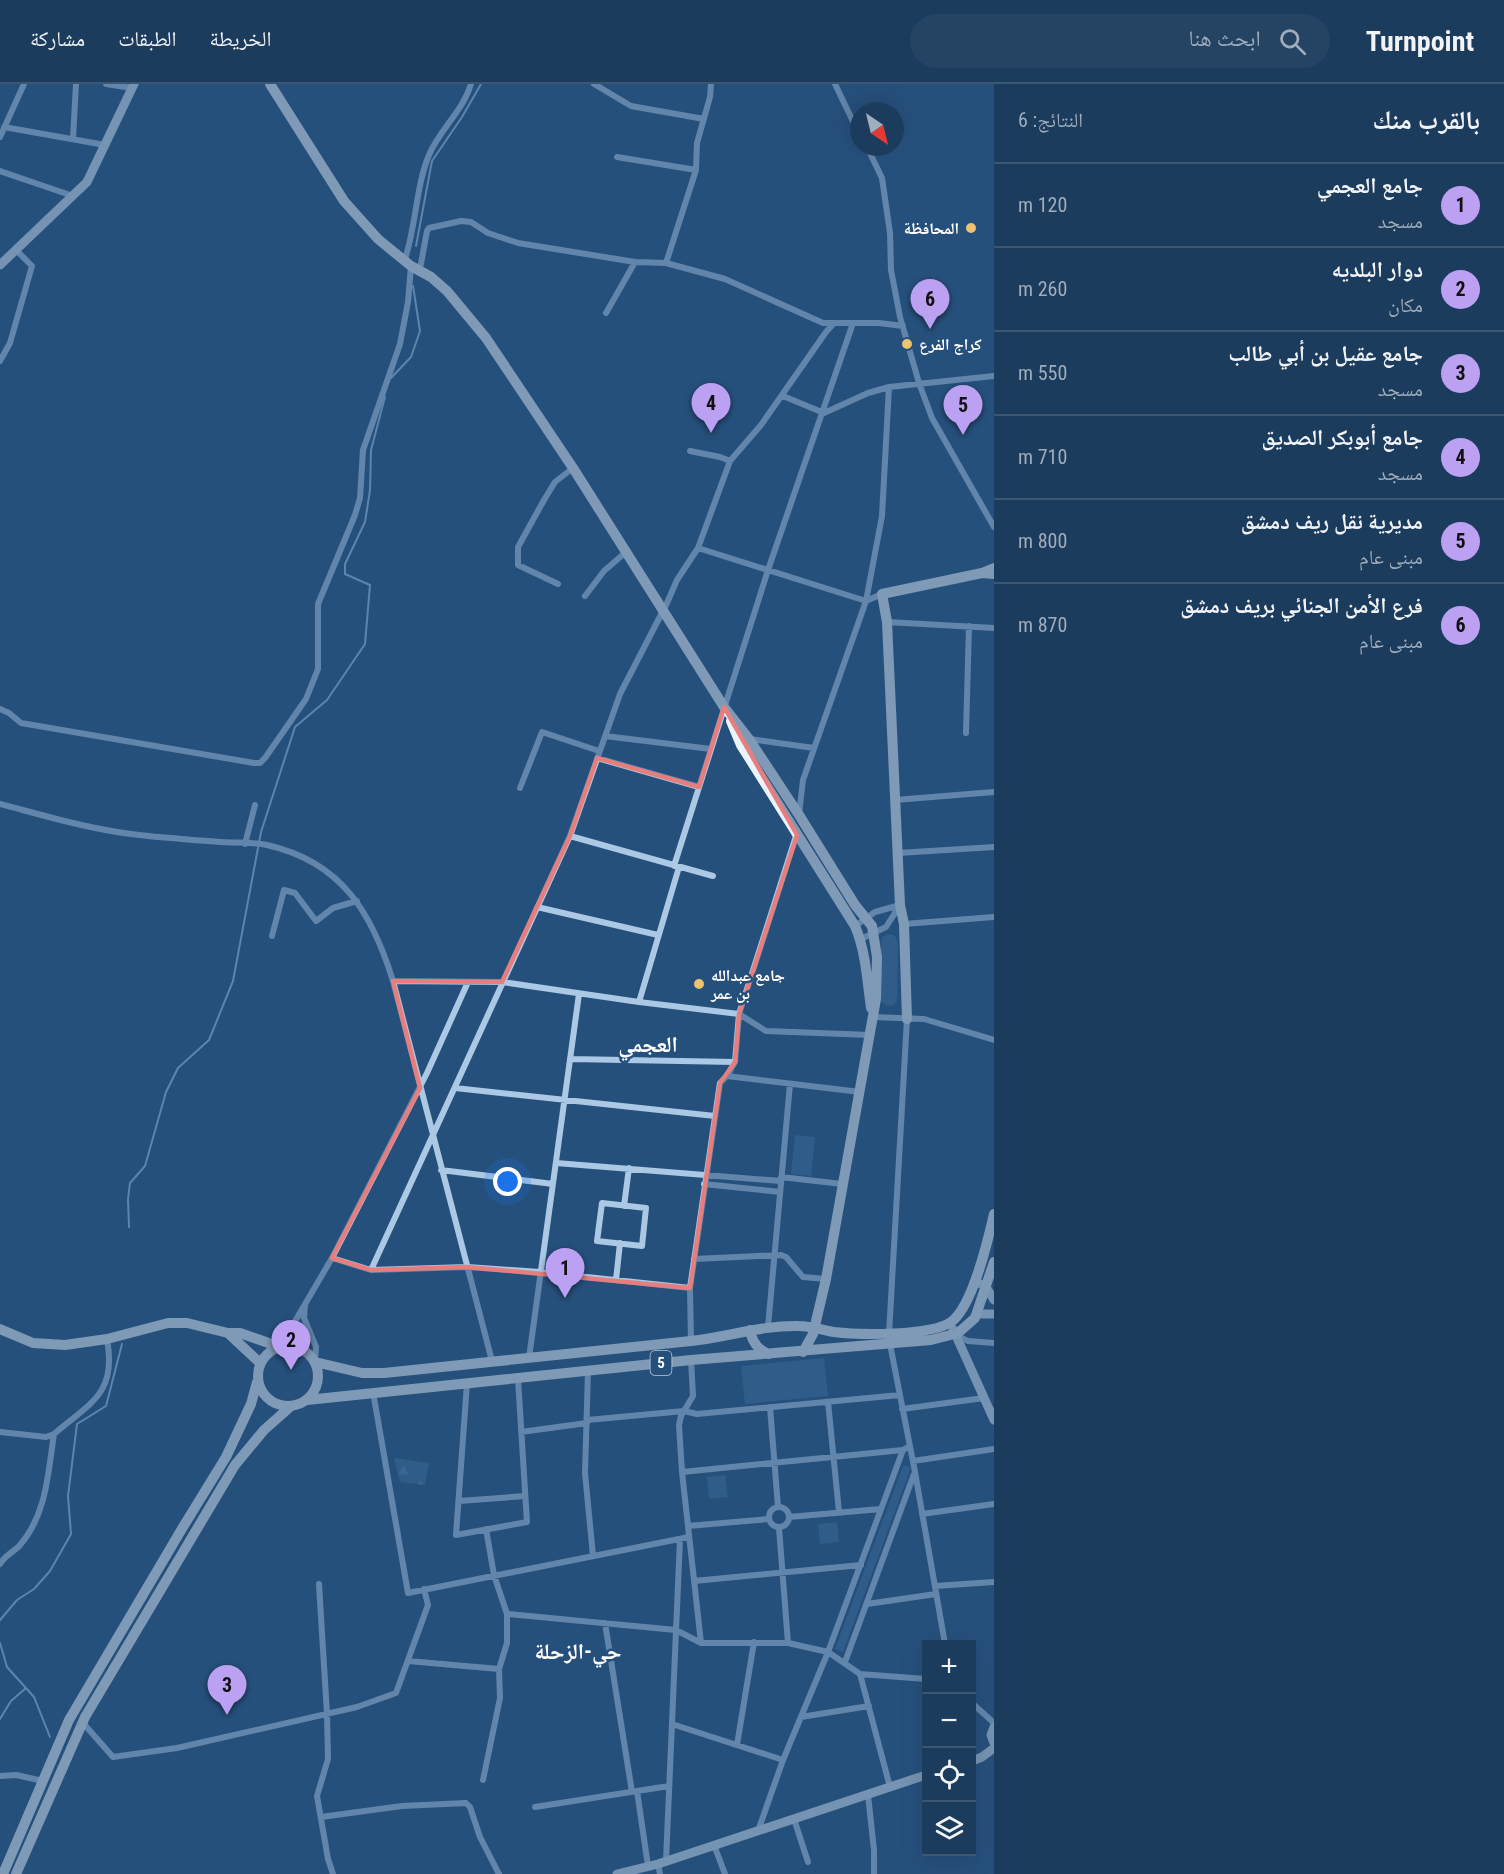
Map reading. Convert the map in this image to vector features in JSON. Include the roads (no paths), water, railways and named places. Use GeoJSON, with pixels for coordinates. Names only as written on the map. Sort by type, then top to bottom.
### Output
{"type":"FeatureCollection","features":[{"type":"Feature","properties":{"kind":"main road"},"geometry":{"type":"LineString","coordinates":[[270,84],[344,201],[378,239],[447,291],[462,306],[486,338],[573,468],[724,707],[749,739],[855,905],[872,926],[877,957],[876,999],[826,1279],[810,1341],[803,1352]]}},
{"type":"Feature","properties":{"kind":"main road"},"geometry":{"type":"LineString","coordinates":[[907,1018],[887,622],[882,594],[982,573],[994,568]]}},
{"type":"Feature","properties":{"kind":"main road"},"geometry":{"type":"LineString","coordinates":[[982,573],[994,574]]}},
{"type":"Feature","properties":{"kind":"main road"},"geometry":{"type":"LineString","coordinates":[[724,707],[741,745],[855,926],[861,939],[872,1017]]}},
{"type":"Feature","properties":{"kind":"main road"},"geometry":{"type":"LineString","coordinates":[[951,1322],[959,1312],[975,1280],[985,1253],[994,1214]]}},
{"type":"Feature","properties":{"kind":"main road"},"geometry":{"type":"LineString","coordinates":[[955,1335],[969,1326],[977,1314],[994,1262]]}},
{"type":"Feature","properties":{"kind":"main road","name":"5"},"geometry":{"type":"LineString","coordinates":[[308,1400],[691,1360],[803,1352],[889,1339],[951,1322]]}},
{"type":"Feature","properties":{"kind":"main road"},"geometry":{"type":"LineString","coordinates":[[0,1329],[33,1343],[81,1344],[168,1323],[188,1323],[240,1334],[280,1347],[300,1348],[309,1354],[318,1372],[318,1382],[308,1400],[290,1407],[264,1430],[235,1465],[83,1723],[16,1874]]}},
{"type":"Feature","properties":{"kind":"main road","name":"5"},"geometry":{"type":"LineString","coordinates":[[315,1362],[341,1370],[362,1373],[691,1341],[768,1327],[800,1326],[889,1339],[931,1340],[955,1335]]}},
{"type":"Feature","properties":{"kind":"main road"},"geometry":{"type":"LineString","coordinates":[[750,1330],[757,1347],[770,1354]]}},
{"type":"Feature","properties":{"kind":"main road"},"geometry":{"type":"LineString","coordinates":[[228,1333],[260,1363]]}},
{"type":"Feature","properties":{"kind":"main road"},"geometry":{"type":"LineString","coordinates":[[3,1874],[69,1720],[226,1457],[251,1404],[260,1363],[265,1356],[280,1347]]}},
{"type":"Feature","properties":{"kind":"main road"},"geometry":{"type":"LineString","coordinates":[[543,1376],[557,1368],[565,1354]]}},
{"type":"Feature","properties":{"kind":"main road"},"geometry":{"type":"LineString","coordinates":[[257,1382],[261,1392],[269,1401],[279,1406],[290,1407]]}},
{"type":"Feature","properties":{"kind":"street"},"geometry":{"type":"LineString","coordinates":[[0,137],[24,84]]}},
{"type":"Feature","properties":{"kind":"street"},"geometry":{"type":"LineString","coordinates":[[72,139],[76,84]]}},
{"type":"Feature","properties":{"kind":"street"},"geometry":{"type":"LineString","coordinates":[[0,265],[87,182],[133,86],[106,84]]}},
{"type":"Feature","properties":{"kind":"street"},"geometry":{"type":"LineString","coordinates":[[0,709],[21,723],[261,766],[306,699],[318,669],[318,604],[355,515],[360,498],[363,450],[400,344],[408,302],[412,236],[429,155],[462,106],[471,84]]}},
{"type":"Feature","properties":{"kind":"street"},"geometry":{"type":"LineString","coordinates":[[594,84],[631,106],[704,119]]}},
{"type":"Feature","properties":{"kind":"street"},"geometry":{"type":"LineString","coordinates":[[666,263],[696,170],[697,143],[710,97],[711,84]]}},
{"type":"Feature","properties":{"kind":"street"},"geometry":{"type":"LineString","coordinates":[[835,84],[850,115]]}},
{"type":"Feature","properties":{"kind":"street"},"geometry":{"type":"LineString","coordinates":[[4,127],[105,145]]}},
{"type":"Feature","properties":{"kind":"street"},"geometry":{"type":"LineString","coordinates":[[871,156],[882,178],[890,232],[891,270],[903,326],[919,383],[932,418],[994,527]]}},
{"type":"Feature","properties":{"kind":"street"},"geometry":{"type":"LineString","coordinates":[[617,157],[696,170]]}},
{"type":"Feature","properties":{"kind":"street"},"geometry":{"type":"LineString","coordinates":[[0,171],[74,196]]}},
{"type":"Feature","properties":{"kind":"street"},"geometry":{"type":"LineString","coordinates":[[412,265],[427,231],[434,225],[445,225],[453,221],[471,222],[488,232],[518,243],[634,262],[666,263],[725,279],[823,322],[903,326]]}},
{"type":"Feature","properties":{"kind":"street"},"geometry":{"type":"LineString","coordinates":[[0,361],[10,343],[32,266],[16,250]]}},
{"type":"Feature","properties":{"kind":"street"},"geometry":{"type":"LineString","coordinates":[[606,313],[634,262]]}},
{"type":"Feature","properties":{"kind":"street"},"geometry":{"type":"LineString","coordinates":[[371,1270],[570,836],[620,694],[677,580],[698,548],[730,462],[783,396],[834,323]]}},
{"type":"Feature","properties":{"kind":"street"},"geometry":{"type":"LineString","coordinates":[[639,1002],[699,787],[724,707],[768,570],[854,323]]}},
{"type":"Feature","properties":{"kind":"street"},"geometry":{"type":"LineString","coordinates":[[783,396],[824,413],[860,396],[889,387],[994,376]]}},
{"type":"Feature","properties":{"kind":"street"},"geometry":{"type":"LineString","coordinates":[[691,1341],[690,1288],[720,1083],[735,1062],[739,1014],[797,835],[803,780],[866,601],[882,516],[889,387]]}},
{"type":"Feature","properties":{"kind":"street"},"geometry":{"type":"LineString","coordinates":[[690,451],[720,457],[730,462]]}},
{"type":"Feature","properties":{"kind":"street"},"geometry":{"type":"LineString","coordinates":[[558,584],[518,566],[518,547],[555,482],[573,468]]}},
{"type":"Feature","properties":{"kind":"street"},"geometry":{"type":"LineString","coordinates":[[698,548],[866,601],[882,594]]}},
{"type":"Feature","properties":{"kind":"street"},"geometry":{"type":"LineString","coordinates":[[585,596],[604,571],[626,552]]}},
{"type":"Feature","properties":{"kind":"street"},"geometry":{"type":"LineString","coordinates":[[887,622],[994,628]]}},
{"type":"Feature","properties":{"kind":"street"},"geometry":{"type":"LineString","coordinates":[[966,733],[969,626]]}},
{"type":"Feature","properties":{"kind":"street"},"geometry":{"type":"LineString","coordinates":[[520,788],[542,732],[598,754],[699,787]]}},
{"type":"Feature","properties":{"kind":"street"},"geometry":{"type":"LineString","coordinates":[[605,736],[711,749]]}},
{"type":"Feature","properties":{"kind":"street"},"geometry":{"type":"LineString","coordinates":[[749,739],[814,748]]}},
{"type":"Feature","properties":{"kind":"street"},"geometry":{"type":"LineString","coordinates":[[895,800],[994,792]]}},
{"type":"Feature","properties":{"kind":"street"},"geometry":{"type":"LineString","coordinates":[[0,804],[96,828],[136,835],[265,845],[314,864],[336,878],[357,901],[369,918],[393,981],[492,1362]]}},
{"type":"Feature","properties":{"kind":"street"},"geometry":{"type":"LineString","coordinates":[[245,844],[255,805]]}},
{"type":"Feature","properties":{"kind":"street"},"geometry":{"type":"LineString","coordinates":[[570,836],[713,876]]}},
{"type":"Feature","properties":{"kind":"street"},"geometry":{"type":"LineString","coordinates":[[898,853],[994,847]]}},
{"type":"Feature","properties":{"kind":"street"},"geometry":{"type":"LineString","coordinates":[[272,936],[284,890],[295,893],[316,921],[333,908],[357,901]]}},
{"type":"Feature","properties":{"kind":"street"},"geometry":{"type":"LineString","coordinates":[[855,926],[875,912],[900,905]]}},
{"type":"Feature","properties":{"kind":"street"},"geometry":{"type":"LineString","coordinates":[[861,939],[886,927],[900,905]]}},
{"type":"Feature","properties":{"kind":"street"},"geometry":{"type":"LineString","coordinates":[[537,907],[658,935]]}},
{"type":"Feature","properties":{"kind":"street"},"geometry":{"type":"LineString","coordinates":[[904,924],[994,917]]}},
{"type":"Feature","properties":{"kind":"street"},"geometry":{"type":"LineString","coordinates":[[393,981],[502,982],[739,1014],[766,1031],[870,1035]]}},
{"type":"Feature","properties":{"kind":"street"},"geometry":{"type":"LineString","coordinates":[[280,1347],[332,1258],[420,1088],[468,982]]}},
{"type":"Feature","properties":{"kind":"street"},"geometry":{"type":"LineString","coordinates":[[529,1358],[579,993]]}},
{"type":"Feature","properties":{"kind":"street"},"geometry":{"type":"LineString","coordinates":[[872,1017],[924,1019],[994,1040]]}},
{"type":"Feature","properties":{"kind":"street"},"geometry":{"type":"LineString","coordinates":[[907,1018],[889,1339],[944,1640]]}},
{"type":"Feature","properties":{"kind":"street"},"geometry":{"type":"LineString","coordinates":[[570,1059],[735,1062]]}},
{"type":"Feature","properties":{"kind":"street"},"geometry":{"type":"LineString","coordinates":[[727,1076],[860,1092]]}},
{"type":"Feature","properties":{"kind":"street"},"geometry":{"type":"LineString","coordinates":[[768,1327],[790,1084]]}},
{"type":"Feature","properties":{"kind":"street"},"geometry":{"type":"LineString","coordinates":[[455,1088],[715,1116]]}},
{"type":"Feature","properties":{"kind":"street"},"geometry":{"type":"LineString","coordinates":[[556,1163],[842,1184]]}},
{"type":"Feature","properties":{"kind":"street"},"geometry":{"type":"LineString","coordinates":[[624,1206],[629,1168]]}},
{"type":"Feature","properties":{"kind":"street"},"geometry":{"type":"LineString","coordinates":[[441,1170],[553,1184]]}},
{"type":"Feature","properties":{"kind":"street"},"geometry":{"type":"LineString","coordinates":[[704,1184],[780,1192]]}},
{"type":"Feature","properties":{"kind":"street"},"geometry":{"type":"LineString","coordinates":[[602,1203],[624,1206],[646,1208],[642,1246],[597,1240],[602,1203]]}},
{"type":"Feature","properties":{"kind":"street"},"geometry":{"type":"LineString","coordinates":[[616,1280],[620,1243]]}},
{"type":"Feature","properties":{"kind":"street"},"geometry":{"type":"LineString","coordinates":[[694,1259],[774,1255],[786,1257],[803,1277],[826,1279]]}},
{"type":"Feature","properties":{"kind":"street"},"geometry":{"type":"LineString","coordinates":[[332,1258],[371,1270],[467,1267],[540,1272],[690,1288]]}},
{"type":"Feature","properties":{"kind":"street"},"geometry":{"type":"LineString","coordinates":[[975,1280],[987,1287],[994,1300]]}},
{"type":"Feature","properties":{"kind":"street"},"geometry":{"type":"LineString","coordinates":[[306,1300],[304,1318],[315,1347],[315,1362]]}},
{"type":"Feature","properties":{"kind":"street"},"geometry":{"type":"LineString","coordinates":[[977,1314],[994,1314]]}},
{"type":"Feature","properties":{"kind":"street"},"geometry":{"type":"LineString","coordinates":[[951,1322],[994,1420]]}},
{"type":"Feature","properties":{"kind":"street"},"geometry":{"type":"LineString","coordinates":[[955,1335],[968,1341],[994,1343]]}},
{"type":"Feature","properties":{"kind":"street"},"geometry":{"type":"LineString","coordinates":[[0,1432],[46,1437],[54,1434],[102,1392],[111,1367],[107,1339]]}},
{"type":"Feature","properties":{"kind":"street"},"geometry":{"type":"LineString","coordinates":[[691,1360],[693,1396],[679,1425],[701,1643]]}},
{"type":"Feature","properties":{"kind":"street"},"geometry":{"type":"LineString","coordinates":[[588,1371],[585,1473],[593,1556]]}},
{"type":"Feature","properties":{"kind":"street"},"geometry":{"type":"LineString","coordinates":[[467,1383],[456,1535],[526,1522],[518,1379]]}},
{"type":"Feature","properties":{"kind":"street"},"geometry":{"type":"LineString","coordinates":[[373,1392],[408,1593],[689,1537]]}},
{"type":"Feature","properties":{"kind":"street"},"geometry":{"type":"LineString","coordinates":[[521,1432],[587,1421],[684,1411],[697,1414],[900,1395]]}},
{"type":"Feature","properties":{"kind":"street"},"geometry":{"type":"LineString","coordinates":[[902,1409],[984,1398]]}},
{"type":"Feature","properties":{"kind":"street"},"geometry":{"type":"LineString","coordinates":[[828,1402],[839,1512]]}},
{"type":"Feature","properties":{"kind":"street"},"geometry":{"type":"LineString","coordinates":[[770,1407],[778,1507]]}},
{"type":"Feature","properties":{"kind":"street"},"geometry":{"type":"LineString","coordinates":[[0,1564],[4,1557],[20,1546],[42,1507],[54,1434]]}},
{"type":"Feature","properties":{"kind":"street"},"geometry":{"type":"LineString","coordinates":[[682,1472],[903,1450],[910,1446]]}},
{"type":"Feature","properties":{"kind":"street"},"geometry":{"type":"LineString","coordinates":[[913,1461],[994,1449]]}},
{"type":"Feature","properties":{"kind":"street"},"geometry":{"type":"LineString","coordinates":[[758,1831],[783,1760],[828,1652],[903,1450]]}},
{"type":"Feature","properties":{"kind":"street"},"geometry":{"type":"LineString","coordinates":[[845,1662],[915,1472]]}},
{"type":"Feature","properties":{"kind":"street"},"geometry":{"type":"LineString","coordinates":[[459,1500],[525,1496]]}},
{"type":"Feature","properties":{"kind":"street"},"geometry":{"type":"LineString","coordinates":[[922,1514],[994,1504]]}},
{"type":"Feature","properties":{"kind":"street"},"geometry":{"type":"LineString","coordinates":[[778,1507],[786,1509],[789,1517],[787,1524],[779,1528],[772,1525],[769,1519],[771,1510],[778,1507]]}},
{"type":"Feature","properties":{"kind":"street"},"geometry":{"type":"LineString","coordinates":[[789,1517],[881,1509]]}},
{"type":"Feature","properties":{"kind":"street"},"geometry":{"type":"LineString","coordinates":[[688,1526],[769,1519]]}},
{"type":"Feature","properties":{"kind":"street"},"geometry":{"type":"LineString","coordinates":[[779,1528],[788,1643]]}},
{"type":"Feature","properties":{"kind":"street"},"geometry":{"type":"LineString","coordinates":[[483,1780],[500,1698],[499,1669],[507,1643],[507,1614],[494,1575],[486,1529]]}},
{"type":"Feature","properties":{"kind":"street"},"geometry":{"type":"LineString","coordinates":[[657,1864],[669,1786],[680,1539]]}},
{"type":"Feature","properties":{"kind":"street"},"geometry":{"type":"LineString","coordinates":[[694,1581],[861,1565]]}},
{"type":"Feature","properties":{"kind":"street"},"geometry":{"type":"LineString","coordinates":[[935,1586],[994,1582]]}},
{"type":"Feature","properties":{"kind":"street"},"geometry":{"type":"LineString","coordinates":[[319,1584],[328,1760],[317,1796],[333,1874]]}},
{"type":"Feature","properties":{"kind":"street"},"geometry":{"type":"LineString","coordinates":[[83,1723],[113,1757],[177,1748],[357,1707],[396,1693],[428,1605],[424,1589]]}},
{"type":"Feature","properties":{"kind":"street"},"geometry":{"type":"LineString","coordinates":[[867,1604],[936,1594]]}},
{"type":"Feature","properties":{"kind":"street"},"geometry":{"type":"LineString","coordinates":[[507,1614],[676,1630],[701,1643],[788,1643],[828,1652],[860,1674],[922,1679]]}},
{"type":"Feature","properties":{"kind":"street"},"geometry":{"type":"LineString","coordinates":[[605,1623],[634,1792],[660,1874]]}},
{"type":"Feature","properties":{"kind":"street"},"geometry":{"type":"LineString","coordinates":[[737,1745],[754,1642]]}},
{"type":"Feature","properties":{"kind":"street"},"geometry":{"type":"LineString","coordinates":[[408,1661],[499,1669]]}},
{"type":"Feature","properties":{"kind":"street"},"geometry":{"type":"LineString","coordinates":[[860,1674],[890,1787]]}},
{"type":"Feature","properties":{"kind":"street"},"geometry":{"type":"LineString","coordinates":[[801,1717],[869,1706]]}},
{"type":"Feature","properties":{"kind":"street"},"geometry":{"type":"LineString","coordinates":[[976,1706],[994,1725],[991,1735],[994,1746],[976,1759]]}},
{"type":"Feature","properties":{"kind":"street"},"geometry":{"type":"LineString","coordinates":[[672,1725],[783,1760]]}},
{"type":"Feature","properties":{"kind":"street"},"geometry":{"type":"LineString","coordinates":[[0,1776],[16,1775],[43,1781]]}},
{"type":"Feature","properties":{"kind":"street"},"geometry":{"type":"LineString","coordinates":[[617,1874],[657,1864],[922,1777]]}},
{"type":"Feature","properties":{"kind":"street"},"geometry":{"type":"LineString","coordinates":[[536,1807],[669,1786]]}},
{"type":"Feature","properties":{"kind":"street"},"geometry":{"type":"LineString","coordinates":[[868,1794],[874,1874]]}},
{"type":"Feature","properties":{"kind":"street"},"geometry":{"type":"LineString","coordinates":[[321,1817],[402,1806],[466,1803],[470,1807],[480,1837],[499,1874]]}},
{"type":"Feature","properties":{"kind":"street"},"geometry":{"type":"LineString","coordinates":[[794,1819],[808,1862]]}},
{"type":"Feature","properties":{"kind":"street"},"geometry":{"type":"LineString","coordinates":[[714,1845],[725,1874]]}},
{"type":"Feature","properties":{"kind":"waterway"},"geometry":{"type":"LineString","coordinates":[[416,246],[432,161],[481,84]]}},
{"type":"Feature","properties":{"kind":"waterway"},"geometry":{"type":"LineString","coordinates":[[391,378],[411,357],[420,331],[413,286]]}},
{"type":"Feature","properties":{"kind":"waterway"},"geometry":{"type":"LineString","coordinates":[[129,1227],[130,1183],[145,1166],[166,1092],[178,1068],[209,1040],[233,981],[261,832],[295,727],[327,700],[365,644],[370,585],[345,574],[345,564],[365,522],[370,490],[371,450],[385,397]]}},
{"type":"Feature","properties":{"kind":"waterway"},"geometry":{"type":"LineString","coordinates":[[0,1620],[17,1600],[34,1589],[50,1571],[71,1534],[68,1496],[77,1424],[106,1406],[122,1344]]}},
{"type":"Feature","properties":{"kind":"waterway"},"geometry":{"type":"LineString","coordinates":[[0,1643],[7,1667],[34,1697],[50,1737]]}},
{"type":"Feature","properties":{"kind":"waterway"},"geometry":{"type":"LineString","coordinates":[[0,1719],[11,1701],[26,1688]]}},
{"type":"Feature","properties":{"kind":"place","name":"المحافظة"},"geometry":{"type":"Point","coordinates":[971,228]}},
{"type":"Feature","properties":{"kind":"place","name":"فرع الأمن الجنائي بريف دمشق"},"geometry":{"type":"Point","coordinates":[930,329]}},
{"type":"Feature","properties":{"kind":"place","name":"كراج الفرع"},"geometry":{"type":"Point","coordinates":[907,344]}},
{"type":"Feature","properties":{"kind":"place","name":"جامع أبوبكر الصديق"},"geometry":{"type":"Point","coordinates":[711,433]}},
{"type":"Feature","properties":{"kind":"place","name":"مديرية نقل ريف دمشق"},"geometry":{"type":"Point","coordinates":[963,435]}},
{"type":"Feature","properties":{"kind":"place","name":"جامع عبدالله بن عمر"},"geometry":{"type":"Point","coordinates":[699,984]}},
{"type":"Feature","properties":{"kind":"place","name":"جامع العجمي"},"geometry":{"type":"Point","coordinates":[565,1298]}},
{"type":"Feature","properties":{"kind":"place","name":"دوار البلديه"},"geometry":{"type":"Point","coordinates":[291,1370]}},
{"type":"Feature","properties":{"kind":"place","name":"جامع عقيل بن أبي طالب"},"geometry":{"type":"Point","coordinates":[227,1715]}},
{"type":"Feature","properties":{"kind":"district","name":"العجمي"},"geometry":{"type":"Point","coordinates":[648,1044]}},
{"type":"Feature","properties":{"kind":"district","name":"حي-الزحلة"},"geometry":{"type":"Point","coordinates":[578,1651]}}]}
